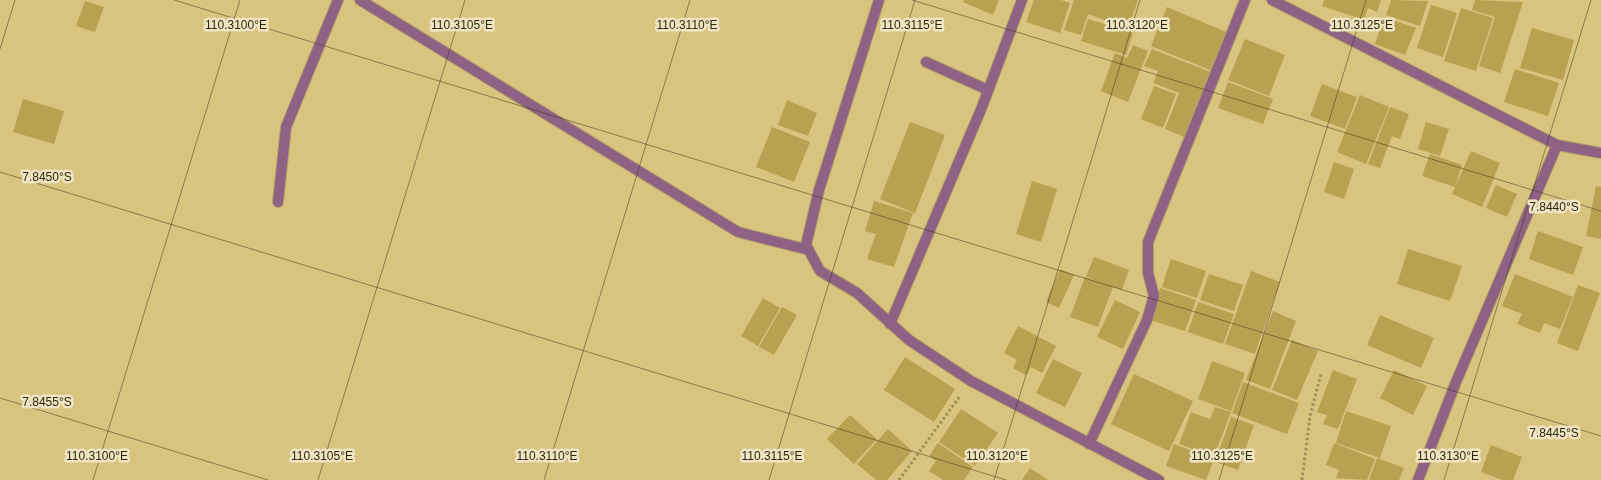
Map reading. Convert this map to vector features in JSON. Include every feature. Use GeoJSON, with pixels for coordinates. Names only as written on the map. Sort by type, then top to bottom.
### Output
{"type":"FeatureCollection","features":[{"type":"Feature","properties":{"kind":"street"},"geometry":{"type":"LineString","coordinates":[[278,202],[286,127],[338,0]]}},
{"type":"Feature","properties":{"kind":"street"},"geometry":{"type":"LineString","coordinates":[[360,0],[738,232],[809,250]]}},
{"type":"Feature","properties":{"kind":"street"},"geometry":{"type":"LineString","coordinates":[[879,0],[818,190],[806,245],[820,271],[857,293],[909,340],[971,381],[1159,480]]}},
{"type":"Feature","properties":{"kind":"street"},"geometry":{"type":"LineString","coordinates":[[890,324],[988,90],[1022,0]]}},
{"type":"Feature","properties":{"kind":"street"},"geometry":{"type":"LineString","coordinates":[[1089,444],[1148,320],[1154,296],[1148,273],[1148,242],[1245,0]]}},
{"type":"Feature","properties":{"kind":"street"},"geometry":{"type":"LineString","coordinates":[[1272,0],[1558,145],[1601,153]]}},
{"type":"Feature","properties":{"kind":"street"},"geometry":{"type":"LineString","coordinates":[[926,62],[988,90]]}},
{"type":"Feature","properties":{"kind":"street"},"geometry":{"type":"LineString","coordinates":[[1418,480],[1456,382],[1558,145]]}},
{"type":"Feature","properties":{"kind":"path"},"geometry":{"type":"LineString","coordinates":[[1302,480],[1310,416],[1322,374]]}},
{"type":"Feature","properties":{"kind":"path"},"geometry":{"type":"LineString","coordinates":[[899,480],[971,381]]}},
{"type":"Feature","properties":{"kind":"building"},"geometry":{"type":"Polygon","coordinates":[[[964,0],[999,0],[993,15],[963,2],[964,0]]]}},
{"type":"Feature","properties":{"kind":"building"},"geometry":{"type":"Polygon","coordinates":[[[1034,0],[1061,0],[1070,3],[1060,33],[1026,22],[1034,0]]]}},
{"type":"Feature","properties":{"kind":"building"},"geometry":{"type":"Polygon","coordinates":[[[1074,0],[1138,0],[1128,28],[1088,14],[1081,35],[1064,30],[1074,0]]]}},
{"type":"Feature","properties":{"kind":"building"},"geometry":{"type":"Polygon","coordinates":[[[1324,0],[1381,0],[1377,12],[1368,8],[1364,20],[1322,6],[1324,0]]]}},
{"type":"Feature","properties":{"kind":"building"},"geometry":{"type":"Polygon","coordinates":[[[1391,0],[1428,1],[1420,26],[1386,15],[1391,0]]]}},
{"type":"Feature","properties":{"kind":"building"},"geometry":{"type":"Polygon","coordinates":[[[1475,0],[1523,2],[1500,73],[1479,66],[1495,17],[1472,10],[1475,0]]]}},
{"type":"Feature","properties":{"kind":"building"},"geometry":{"type":"Polygon","coordinates":[[[85,1],[104,7],[95,32],[76,26],[85,1]]]}},
{"type":"Feature","properties":{"kind":"building"},"geometry":{"type":"Polygon","coordinates":[[[1431,5],[1457,13],[1443,57],[1417,48],[1431,5]]]}},
{"type":"Feature","properties":{"kind":"building"},"geometry":{"type":"Polygon","coordinates":[[[1167,7],[1231,34],[1215,72],[1151,46],[1167,7]]]}},
{"type":"Feature","properties":{"kind":"building"},"geometry":{"type":"Polygon","coordinates":[[[1461,8],[1493,18],[1476,71],[1444,61],[1461,8]]]}},
{"type":"Feature","properties":{"kind":"building"},"geometry":{"type":"Polygon","coordinates":[[[1384,17],[1416,28],[1405,55],[1375,44],[1384,17]]]}},
{"type":"Feature","properties":{"kind":"building"},"geometry":{"type":"Polygon","coordinates":[[[1088,19],[1133,33],[1126,55],[1081,41],[1088,19]]]}},
{"type":"Feature","properties":{"kind":"building"},"geometry":{"type":"Polygon","coordinates":[[[1532,28],[1574,40],[1563,80],[1520,68],[1532,28]]]}},
{"type":"Feature","properties":{"kind":"building"},"geometry":{"type":"Polygon","coordinates":[[[1245,39],[1285,55],[1269,96],[1228,80],[1245,39]]]}},
{"type":"Feature","properties":{"kind":"building"},"geometry":{"type":"Polygon","coordinates":[[[1133,45],[1148,51],[1128,102],[1101,91],[1115,53],[1127,58],[1133,45]]]}},
{"type":"Feature","properties":{"kind":"building"},"geometry":{"type":"Polygon","coordinates":[[[1152,49],[1213,73],[1187,138],[1165,129],[1179,93],[1153,83],[1158,71],[1144,66],[1152,49]]]}},
{"type":"Feature","properties":{"kind":"building"},"geometry":{"type":"Polygon","coordinates":[[[1515,69],[1559,83],[1548,116],[1504,102],[1515,69]]]}},
{"type":"Feature","properties":{"kind":"building"},"geometry":{"type":"Polygon","coordinates":[[[1228,82],[1273,99],[1263,124],[1218,108],[1228,82]]]}},
{"type":"Feature","properties":{"kind":"building"},"geometry":{"type":"Polygon","coordinates":[[[1322,84],[1357,97],[1345,129],[1310,116],[1322,84]]]}},
{"type":"Feature","properties":{"kind":"building"},"geometry":{"type":"Polygon","coordinates":[[[1154,86],[1176,94],[1163,128],[1141,119],[1154,86]]]}},
{"type":"Feature","properties":{"kind":"building"},"geometry":{"type":"Polygon","coordinates":[[[1360,95],[1389,107],[1366,164],[1337,152],[1360,95]]]}},
{"type":"Feature","properties":{"kind":"building"},"geometry":{"type":"Polygon","coordinates":[[[23,99],[64,111],[54,144],[13,132],[23,99]]]}},
{"type":"Feature","properties":{"kind":"building"},"geometry":{"type":"Polygon","coordinates":[[[787,100],[817,113],[808,136],[778,125],[787,100]]]}},
{"type":"Feature","properties":{"kind":"building"},"geometry":{"type":"Polygon","coordinates":[[[1390,107],[1409,114],[1400,139],[1392,136],[1380,168],[1368,164],[1390,107]]]}},
{"type":"Feature","properties":{"kind":"building"},"geometry":{"type":"Polygon","coordinates":[[[910,122],[945,135],[915,213],[880,199],[910,122]]]}},
{"type":"Feature","properties":{"kind":"building"},"geometry":{"type":"Polygon","coordinates":[[[1426,122],[1449,129],[1440,156],[1418,149],[1426,122]]]}},
{"type":"Feature","properties":{"kind":"building"},"geometry":{"type":"Polygon","coordinates":[[[772,127],[810,142],[794,182],[756,167],[772,127]]]}},
{"type":"Feature","properties":{"kind":"building"},"geometry":{"type":"Polygon","coordinates":[[[1471,151],[1500,163],[1482,207],[1452,194],[1471,151]]]}},
{"type":"Feature","properties":{"kind":"building"},"geometry":{"type":"Polygon","coordinates":[[[1430,154],[1462,165],[1455,187],[1422,176],[1430,154]]]}},
{"type":"Feature","properties":{"kind":"building"},"geometry":{"type":"Polygon","coordinates":[[[1334,162],[1354,169],[1344,199],[1324,192],[1334,162]]]}},
{"type":"Feature","properties":{"kind":"building"},"geometry":{"type":"Polygon","coordinates":[[[1032,181],[1057,189],[1041,242],[1016,234],[1032,181]]]}},
{"type":"Feature","properties":{"kind":"building"},"geometry":{"type":"Polygon","coordinates":[[[1496,185],[1517,194],[1507,217],[1486,208],[1496,185]]]}},
{"type":"Feature","properties":{"kind":"building"},"geometry":{"type":"Polygon","coordinates":[[[1596,186],[1601,187],[1601,239],[1586,236],[1596,186]]]}},
{"type":"Feature","properties":{"kind":"building"},"geometry":{"type":"Polygon","coordinates":[[[874,201],[913,213],[894,267],[867,259],[876,234],[865,231],[874,201]]]}},
{"type":"Feature","properties":{"kind":"building"},"geometry":{"type":"Polygon","coordinates":[[[1538,231],[1583,247],[1573,275],[1529,259],[1538,231]]]}},
{"type":"Feature","properties":{"kind":"building"},"geometry":{"type":"Polygon","coordinates":[[[1408,249],[1462,266],[1450,301],[1397,284],[1408,249]]]}},
{"type":"Feature","properties":{"kind":"building"},"geometry":{"type":"Polygon","coordinates":[[[1094,257],[1129,270],[1122,290],[1113,287],[1098,327],[1070,317],[1085,277],[1106,285],[1086,277],[1094,257]]]}},
{"type":"Feature","properties":{"kind":"building"},"geometry":{"type":"Polygon","coordinates":[[[1171,259],[1206,271],[1197,298],[1162,287],[1171,259]]]}},
{"type":"Feature","properties":{"kind":"building"},"geometry":{"type":"Polygon","coordinates":[[[1060,269],[1074,275],[1059,308],[1046,302],[1060,269]]]}},
{"type":"Feature","properties":{"kind":"building"},"geometry":{"type":"Polygon","coordinates":[[[1251,271],[1280,282],[1255,354],[1225,344],[1251,271]]]}},
{"type":"Feature","properties":{"kind":"building"},"geometry":{"type":"Polygon","coordinates":[[[1209,274],[1243,285],[1234,311],[1200,300],[1209,274]]]}},
{"type":"Feature","properties":{"kind":"building"},"geometry":{"type":"Polygon","coordinates":[[[1515,274],[1573,297],[1560,329],[1544,323],[1540,333],[1517,324],[1522,314],[1502,306],[1515,274]]]}},
{"type":"Feature","properties":{"kind":"building"},"geometry":{"type":"Polygon","coordinates":[[[1578,285],[1600,293],[1578,351],[1557,343],[1578,285]]]}},
{"type":"Feature","properties":{"kind":"building"},"geometry":{"type":"Polygon","coordinates":[[[1160,288],[1196,300],[1185,331],[1150,320],[1160,288]]]}},
{"type":"Feature","properties":{"kind":"building"},"geometry":{"type":"Polygon","coordinates":[[[763,298],[780,308],[758,346],[741,336],[763,298]]]}},
{"type":"Feature","properties":{"kind":"building"},"geometry":{"type":"Polygon","coordinates":[[[1115,300],[1140,312],[1123,349],[1097,337],[1115,300]]]}},
{"type":"Feature","properties":{"kind":"building"},"geometry":{"type":"Polygon","coordinates":[[[1198,302],[1234,314],[1223,344],[1188,332],[1198,302]]]}},
{"type":"Feature","properties":{"kind":"building"},"geometry":{"type":"Polygon","coordinates":[[[782,307],[797,315],[774,355],[759,347],[782,307]]]}},
{"type":"Feature","properties":{"kind":"building"},"geometry":{"type":"Polygon","coordinates":[[[1273,311],[1296,321],[1270,389],[1246,380],[1273,311]]]}},
{"type":"Feature","properties":{"kind":"building"},"geometry":{"type":"Polygon","coordinates":[[[1380,315],[1434,338],[1421,368],[1367,345],[1380,315]]]}},
{"type":"Feature","properties":{"kind":"building"},"geometry":{"type":"Polygon","coordinates":[[[1018,326],[1056,346],[1042,373],[1031,367],[1026,375],[1013,368],[1017,360],[1004,353],[1018,326]]]}},
{"type":"Feature","properties":{"kind":"building"},"geometry":{"type":"Polygon","coordinates":[[[1292,340],[1318,351],[1297,400],[1272,390],[1292,340]]]}},
{"type":"Feature","properties":{"kind":"building"},"geometry":{"type":"Polygon","coordinates":[[[905,357],[955,389],[934,422],[884,390],[905,357]]]}},
{"type":"Feature","properties":{"kind":"building"},"geometry":{"type":"Polygon","coordinates":[[[1053,359],[1082,373],[1065,407],[1036,393],[1053,359]]]}},
{"type":"Feature","properties":{"kind":"building"},"geometry":{"type":"Polygon","coordinates":[[[1212,361],[1245,373],[1231,411],[1198,399],[1212,361]]]}},
{"type":"Feature","properties":{"kind":"building"},"geometry":{"type":"Polygon","coordinates":[[[1333,370],[1357,379],[1338,429],[1323,424],[1327,415],[1317,412],[1333,370]]]}},
{"type":"Feature","properties":{"kind":"building"},"geometry":{"type":"Polygon","coordinates":[[[1394,370],[1427,386],[1413,415],[1380,398],[1394,370]]]}},
{"type":"Feature","properties":{"kind":"building"},"geometry":{"type":"Polygon","coordinates":[[[1134,374],[1193,401],[1169,451],[1111,424],[1134,374]]]}},
{"type":"Feature","properties":{"kind":"building"},"geometry":{"type":"Polygon","coordinates":[[[1243,382],[1299,403],[1287,434],[1232,413],[1243,382]]]}},
{"type":"Feature","properties":{"kind":"building"},"geometry":{"type":"Polygon","coordinates":[[[1215,407],[1231,412],[1214,457],[1179,444],[1191,412],[1210,419],[1215,407]]]}},
{"type":"Feature","properties":{"kind":"building"},"geometry":{"type":"Polygon","coordinates":[[[961,409],[998,433],[975,466],[939,442],[961,409]]]}},
{"type":"Feature","properties":{"kind":"building"},"geometry":{"type":"Polygon","coordinates":[[[1346,411],[1391,426],[1380,458],[1336,443],[1346,411]]]}},
{"type":"Feature","properties":{"kind":"building"},"geometry":{"type":"Polygon","coordinates":[[[850,415],[877,439],[854,464],[827,439],[850,415]]]}},
{"type":"Feature","properties":{"kind":"building"},"geometry":{"type":"Polygon","coordinates":[[[1231,417],[1254,425],[1238,470],[1215,462],[1231,417]]]}},
{"type":"Feature","properties":{"kind":"building"},"geometry":{"type":"Polygon","coordinates":[[[888,429],[912,451],[887,480],[876,480],[857,464],[888,429]]]}},
{"type":"Feature","properties":{"kind":"building"},"geometry":{"type":"Polygon","coordinates":[[[938,443],[973,467],[964,480],[943,480],[929,471],[936,461],[929,456],[938,443]]]}},
{"type":"Feature","properties":{"kind":"building"},"geometry":{"type":"Polygon","coordinates":[[[1334,443],[1375,459],[1367,480],[1336,478],[1339,470],[1326,465],[1334,443]]]}},
{"type":"Feature","properties":{"kind":"building"},"geometry":{"type":"Polygon","coordinates":[[[1174,444],[1214,459],[1206,480],[1166,466],[1174,444]]]}},
{"type":"Feature","properties":{"kind":"building"},"geometry":{"type":"Polygon","coordinates":[[[1491,445],[1522,457],[1513,480],[1502,480],[1481,472],[1491,445]]]}},
{"type":"Feature","properties":{"kind":"building"},"geometry":{"type":"Polygon","coordinates":[[[1377,458],[1404,468],[1399,480],[1369,480],[1377,458]]]}},
{"type":"Feature","properties":{"kind":"building"},"geometry":{"type":"Polygon","coordinates":[[[1030,468],[1048,480],[1022,480],[1030,468]]]}}]}
